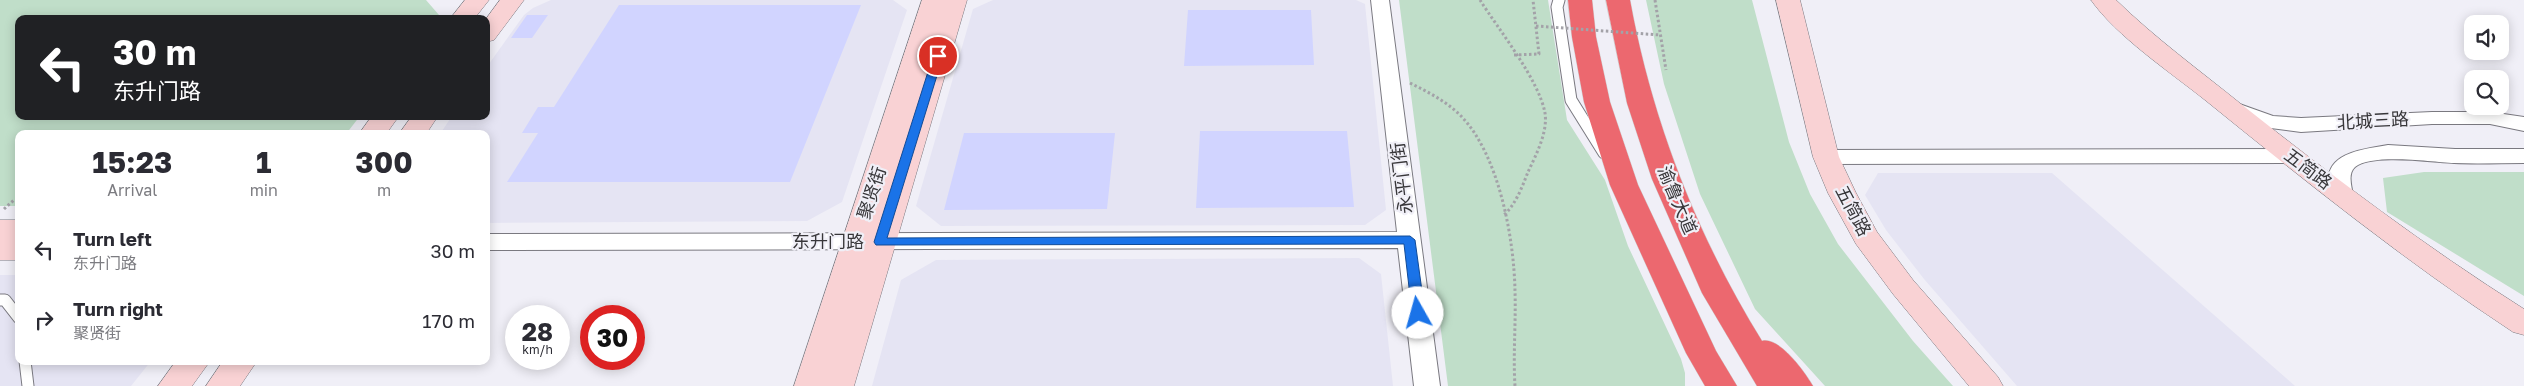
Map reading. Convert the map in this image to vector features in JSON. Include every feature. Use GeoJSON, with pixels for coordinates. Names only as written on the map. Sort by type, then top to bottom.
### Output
{"type":"FeatureCollection","features":[{"type":"Feature","properties":{"kind":"highway"},"geometry":{"type":"LineString","coordinates":[[1580,0],[1584,37],[1597,102],[1624,185],[1702,353],[1715,386]]}},
{"type":"Feature","properties":{"kind":"highway","name":"渝鲁大道"},"geometry":{"type":"LineString","coordinates":[[1618,0],[1625,40],[1640,103],[1666,179],[1717,294],[1773,386]]}},
{"type":"Feature","properties":{"kind":"highway"},"geometry":{"type":"LineString","coordinates":[[1717,294],[1797,386]]}},
{"type":"Feature","properties":{"kind":"highway"},"geometry":{"type":"LineString","coordinates":[[1702,353],[1722,386]]}},
{"type":"Feature","properties":{"kind":"main road"},"geometry":{"type":"LineString","coordinates":[[465,15],[477,0]]}},
{"type":"Feature","properties":{"kind":"main road"},"geometry":{"type":"LineString","coordinates":[[490,30],[512,0]]}},
{"type":"Feature","properties":{"kind":"main road","name":"聚贤街"},"geometry":{"type":"LineString","coordinates":[[838,386],[868,242],[934,0]]}},
{"type":"Feature","properties":{"kind":"main road","name":"聚贤街"},"geometry":{"type":"LineString","coordinates":[[810,386],[868,242],[955,0]]}},
{"type":"Feature","properties":{"kind":"main road","name":"五简路"},"geometry":{"type":"LineString","coordinates":[[1788,0],[1826,157],[1842,193],[1866,237],[1936,328],[1987,386]]}},
{"type":"Feature","properties":{"kind":"main road","name":"五简路"},"geometry":{"type":"LineString","coordinates":[[2103,0],[2137,34],[2170,62],[2290,156],[2426,258],[2524,324]]}},
{"type":"Feature","properties":{"kind":"main road"},"geometry":{"type":"LineString","coordinates":[[375,130],[383,120]]}},
{"type":"Feature","properties":{"kind":"main road"},"geometry":{"type":"LineString","coordinates":[[0,250],[15,250]]}},
{"type":"Feature","properties":{"kind":"main road"},"geometry":{"type":"LineString","coordinates":[[174,386],[191,365]]}},
{"type":"Feature","properties":{"kind":"main road"},"geometry":{"type":"LineString","coordinates":[[222,386],[238,365]]}},
{"type":"Feature","properties":{"kind":"street","name":"永平门街"},"geometry":{"type":"LineString","coordinates":[[1380,0],[1427,386]]}},
{"type":"Feature","properties":{"kind":"street","name":"北城三路"},"geometry":{"type":"LineString","coordinates":[[2225,104],[2254,117],[2282,124],[2301,125],[2432,118],[2490,118],[2524,124]]}},
{"type":"Feature","properties":{"kind":"street","name":"北城三路"},"geometry":{"type":"LineString","coordinates":[[2342,196],[2339,175],[2347,162],[2363,156],[2388,152],[2524,156]]}},
{"type":"Feature","properties":{"kind":"street"},"geometry":{"type":"LineString","coordinates":[[1826,157],[2290,156]]}},
{"type":"Feature","properties":{"kind":"street","name":"东升门路"},"geometry":{"type":"LineString","coordinates":[[490,242],[1410,240]]}},
{"type":"Feature","properties":{"kind":"lane"},"geometry":{"type":"LineString","coordinates":[[1559,0],[1557,7],[1571,100],[1624,185]]}},
{"type":"Feature","properties":{"kind":"lane"},"geometry":{"type":"LineString","coordinates":[[0,300],[5,300],[15,313]]}},
{"type":"Feature","properties":{"kind":"lane"},"geometry":{"type":"LineString","coordinates":[[25,365],[28,386]]}},
{"type":"Feature","properties":{"kind":"path"},"geometry":{"type":"LineString","coordinates":[[1480,0],[1537,95],[1545,115],[1541,142],[1512,208],[1504,215]]}},
{"type":"Feature","properties":{"kind":"path"},"geometry":{"type":"LineString","coordinates":[[1514,55],[1539,54],[1533,0]]}},
{"type":"Feature","properties":{"kind":"path"},"geometry":{"type":"LineString","coordinates":[[1655,0],[1666,70]]}},
{"type":"Feature","properties":{"kind":"path"},"geometry":{"type":"LineString","coordinates":[[1536,26],[1660,35]]}},
{"type":"Feature","properties":{"kind":"path"},"geometry":{"type":"LineString","coordinates":[[1389,74],[1435,94],[1467,122],[1491,164],[1504,215],[1515,279],[1513,362],[1515,386]]}},
{"type":"Feature","properties":{"kind":"path"},"geometry":{"type":"LineString","coordinates":[[7,224],[15,199]]}},
{"type":"Feature","properties":{"kind":"shaded area"},"geometry":{"type":"Polygon","coordinates":[[[551,0],[893,0],[907,10],[842,202],[807,221],[490,223],[490,130],[443,130],[449,120],[490,120],[490,62],[524,15],[533,8],[551,0]]]}},
{"type":"Feature","properties":{"kind":"shaded area"},"geometry":{"type":"Polygon","coordinates":[[[993,0],[1356,0],[1365,4],[1386,210],[1365,225],[941,226],[916,206],[973,9],[993,0]]]}},
{"type":"Feature","properties":{"kind":"shaded area"},"geometry":{"type":"Polygon","coordinates":[[[1878,173],[2052,173],[2295,386],[2017,386],[1924,279],[1886,230],[1865,195],[1878,173]]]}},
{"type":"Feature","properties":{"kind":"shaded area"},"geometry":{"type":"Polygon","coordinates":[[[1359,258],[1381,274],[1393,386],[872,386],[901,280],[936,260],[1359,258]]]}},
{"type":"Feature","properties":{"kind":"shaded area"},"geometry":{"type":"Polygon","coordinates":[[[0,275],[15,275],[15,365],[148,365],[131,386],[0,386],[0,275]]]}},
{"type":"Feature","properties":{"kind":"green space"},"geometry":{"type":"Polygon","coordinates":[[[0,0],[426,0],[439,15],[15,15],[15,120],[357,120],[349,130],[15,130],[15,206],[0,206],[0,0]]]}},
{"type":"Feature","properties":{"kind":"green space"},"geometry":{"type":"Polygon","coordinates":[[[1399,0],[1548,0],[1567,120],[1605,180],[1628,246],[1681,359],[1685,373],[1685,386],[1448,386],[1399,0]]]}},
{"type":"Feature","properties":{"kind":"green space"},"geometry":{"type":"Polygon","coordinates":[[[1646,0],[1752,0],[1789,142],[1810,194],[1838,244],[1913,341],[1953,386],[1825,386],[1755,309],[1700,194],[1664,84],[1646,0]]]}},
{"type":"Feature","properties":{"kind":"green space"},"geometry":{"type":"Polygon","coordinates":[[[2424,172],[2524,172],[2524,296],[2387,212],[2383,178],[2424,172]]]}},
{"type":"Feature","properties":{"kind":"building"},"geometry":{"type":"Polygon","coordinates":[[[619,5],[861,5],[790,182],[507,182],[538,133],[522,133],[538,107],[554,107],[619,5]]]}},
{"type":"Feature","properties":{"kind":"building"},"geometry":{"type":"Polygon","coordinates":[[[1188,10],[1311,10],[1314,65],[1184,66],[1188,10]]]}},
{"type":"Feature","properties":{"kind":"building"},"geometry":{"type":"Polygon","coordinates":[[[527,15],[548,15],[532,38],[511,38],[527,15]]]}},
{"type":"Feature","properties":{"kind":"building"},"geometry":{"type":"Polygon","coordinates":[[[1200,131],[1347,131],[1354,207],[1196,208],[1200,131]]]}},
{"type":"Feature","properties":{"kind":"building"},"geometry":{"type":"Polygon","coordinates":[[[964,133],[1115,133],[1107,209],[944,210],[964,133]]]}},
{"type":"Feature","properties":{"kind":"route"},"geometry":{"type":"LineString","coordinates":[[938,56],[880,242],[1410,240],[1418,313]]}}]}
